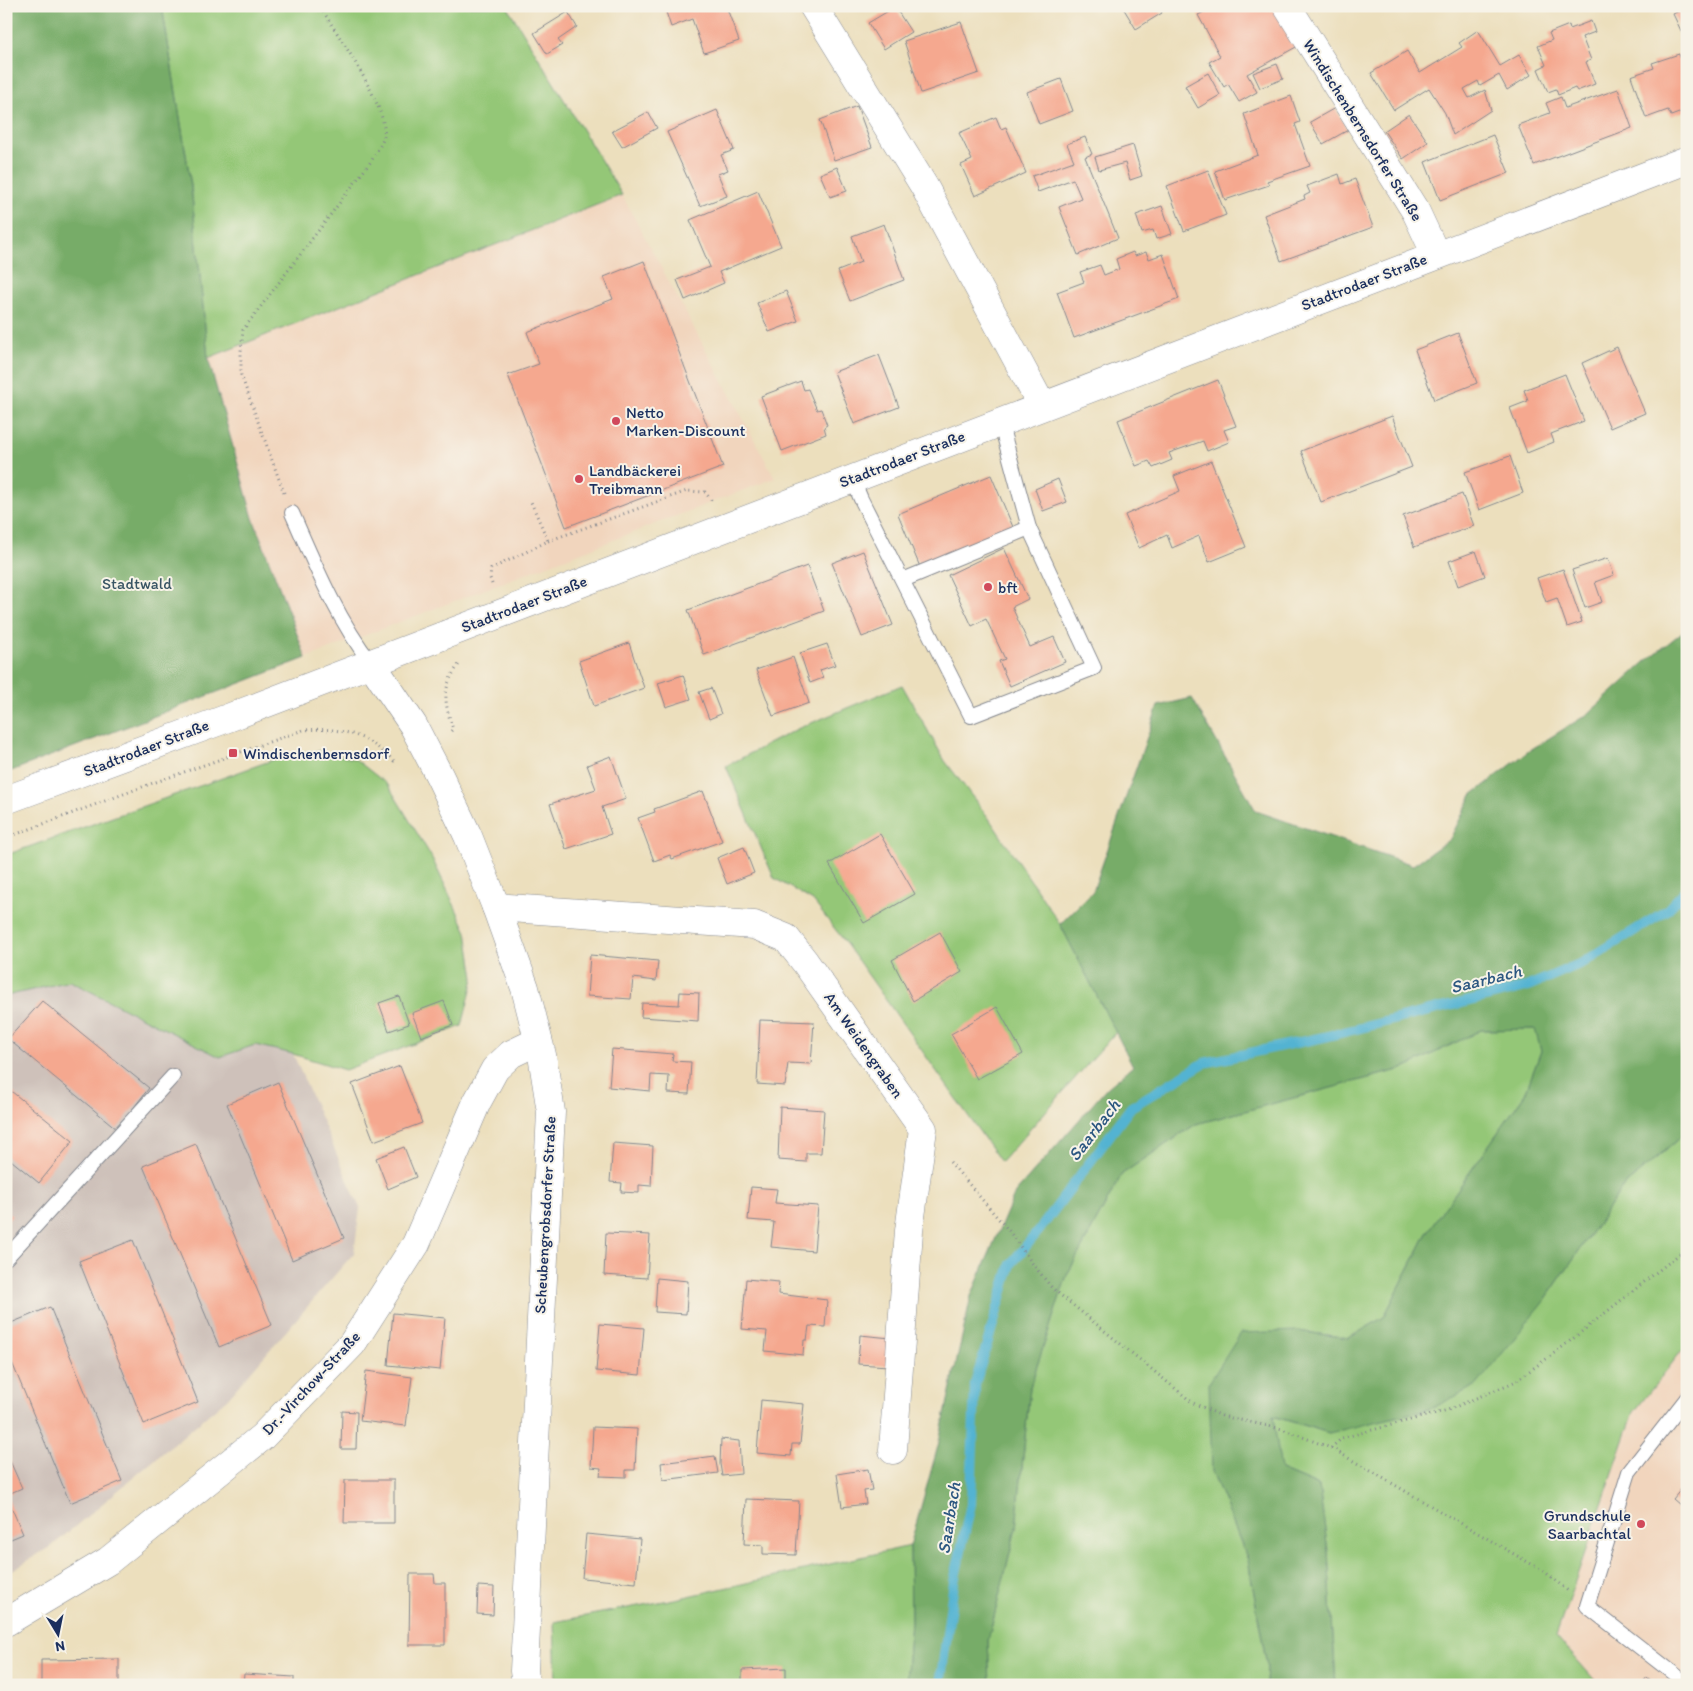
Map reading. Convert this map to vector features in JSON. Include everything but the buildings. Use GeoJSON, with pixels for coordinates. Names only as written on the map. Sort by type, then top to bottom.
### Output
{"type":"FeatureCollection","features":[{"type":"Feature","properties":{"kind":"main road"},"geometry":{"type":"LineString","coordinates":[[813,6],[924,186],[1042,406]]}},
{"type":"Feature","properties":{"kind":"main road","name":"Windischenbernsdorfer Straße"},"geometry":{"type":"LineString","coordinates":[[1287,6],[1416,212],[1436,255]]}},
{"type":"Feature","properties":{"kind":"main road","name":"Stadtrodaer Straße"},"geometry":{"type":"LineString","coordinates":[[6,800],[1687,160]]}},
{"type":"Feature","properties":{"kind":"main road","name":"Scheubengrobsdorfer Straße"},"geometry":{"type":"LineString","coordinates":[[371,662],[413,725],[468,836],[525,988],[538,1041],[551,1112],[525,1661],[526,1685]]}},
{"type":"Feature","properties":{"kind":"main road","name":"Am Weidengraben"},"geometry":{"type":"LineString","coordinates":[[496,907],[754,925],[786,938],[923,1129]]}},
{"type":"Feature","properties":{"kind":"main road","name":"Dr.-Virchow-Straße"},"geometry":{"type":"LineString","coordinates":[[6,1622],[108,1561],[254,1444],[352,1344],[416,1244],[477,1102],[495,1069],[511,1054],[538,1041]]}},
{"type":"Feature","properties":{"kind":"main road"},"geometry":{"type":"LineString","coordinates":[[893,1450],[909,1231],[923,1129]]}},
{"type":"Feature","properties":{"kind":"lane"},"geometry":{"type":"LineString","coordinates":[[852,478],[861,500],[971,716],[1094,668],[1029,528],[1000,421]]}},
{"type":"Feature","properties":{"kind":"lane"},"geometry":{"type":"LineString","coordinates":[[292,513],[326,590],[360,648],[371,662]]}},
{"type":"Feature","properties":{"kind":"lane"},"geometry":{"type":"LineString","coordinates":[[903,580],[1029,528]]}},
{"type":"Feature","properties":{"kind":"lane"},"geometry":{"type":"LineString","coordinates":[[6,1258],[173,1076]]}},
{"type":"Feature","properties":{"kind":"lane"},"geometry":{"type":"LineString","coordinates":[[1687,1398],[1629,1472],[1587,1606],[1687,1684]]}},
{"type":"Feature","properties":{"kind":"path"},"geometry":{"type":"LineString","coordinates":[[292,513],[241,375],[243,330],[372,160],[384,136],[382,116],[361,73],[320,6]]}},
{"type":"Feature","properties":{"kind":"path"},"geometry":{"type":"LineString","coordinates":[[502,612],[490,578],[491,569],[548,542],[687,491],[705,492],[711,500],[723,528]]}},
{"type":"Feature","properties":{"kind":"path"},"geometry":{"type":"LineString","coordinates":[[531,502],[548,542]]}},
{"type":"Feature","properties":{"kind":"path"},"geometry":{"type":"LineString","coordinates":[[6,838],[303,730],[343,731],[361,737],[380,748],[394,761],[424,745]]}},
{"type":"Feature","properties":{"kind":"path"},"geometry":{"type":"LineString","coordinates":[[923,1129],[1009,1231],[1052,1288],[1194,1403],[1222,1416],[1282,1429],[1331,1448],[1545,1572],[1587,1606]]}},
{"type":"Feature","properties":{"kind":"path"},"geometry":{"type":"LineString","coordinates":[[1331,1448],[1342,1438],[1448,1410],[1514,1382],[1556,1352],[1687,1248]]}},
{"type":"Feature","properties":{"kind":"shaded area"},"geometry":{"type":"Polygon","coordinates":[[[622,195],[775,478],[306,658],[253,518],[208,358],[622,195]]]}},
{"type":"Feature","properties":{"kind":"shaded area"},"geometry":{"type":"Polygon","coordinates":[[[70,980],[220,1057],[255,1045],[293,1054],[360,1208],[354,1253],[227,1399],[53,1545],[6,1574],[6,996],[70,980]]]}},
{"type":"Feature","properties":{"kind":"shaded area","name":"Grundschule Saarbachtal"},"geometry":{"type":"Polygon","coordinates":[[[1687,1344],[1687,1685],[1599,1685],[1556,1636],[1634,1411],[1687,1344]]]}},
{"type":"Feature","properties":{"kind":"green space","name":"Stadtwald"},"geometry":{"type":"Polygon","coordinates":[[[6,6],[162,6],[191,186],[208,358],[253,518],[306,658],[6,773],[6,6]]]}},
{"type":"Feature","properties":{"kind":"green space"},"geometry":{"type":"Polygon","coordinates":[[[162,6],[507,6],[622,195],[208,358],[191,186],[162,6]]]}},
{"type":"Feature","properties":{"kind":"green space"},"geometry":{"type":"Polygon","coordinates":[[[1687,628],[1687,1131],[1622,1188],[1545,1300],[1477,1385],[1433,1408],[1329,1433],[1273,1416],[1281,1470],[1319,1486],[1328,1552],[1336,1685],[1266,1685],[1267,1666],[1248,1560],[1212,1471],[1209,1383],[1241,1333],[1298,1331],[1349,1338],[1384,1317],[1427,1233],[1525,1094],[1541,1051],[1535,1029],[1481,1030],[1402,1069],[1196,1124],[1122,1174],[1067,1275],[1030,1387],[1016,1528],[988,1641],[990,1685],[906,1685],[911,1621],[910,1546],[938,1446],[971,1296],[1015,1193],[1107,1088],[1133,1066],[1060,924],[1093,891],[1158,706],[1192,698],[1256,811],[1413,865],[1450,839],[1472,795],[1530,750],[1588,714],[1644,663],[1687,628]]]}},
{"type":"Feature","properties":{"kind":"green space"},"geometry":{"type":"Polygon","coordinates":[[[902,685],[945,761],[988,817],[1060,924],[1116,1032],[1001,1162],[842,938],[813,901],[774,878],[726,766],[797,729],[902,685]]]}},
{"type":"Feature","properties":{"kind":"green space"},"geometry":{"type":"Polygon","coordinates":[[[320,751],[355,759],[388,785],[431,856],[467,932],[474,978],[462,1026],[345,1070],[255,1045],[220,1057],[70,981],[6,996],[6,855],[281,757],[320,751]]]}},
{"type":"Feature","properties":{"kind":"green space"},"geometry":{"type":"Polygon","coordinates":[[[1536,1029],[1541,1051],[1525,1094],[1427,1233],[1384,1317],[1349,1338],[1298,1331],[1212,1471],[1248,1560],[1267,1666],[1266,1685],[990,1685],[988,1641],[1016,1528],[1030,1387],[1067,1275],[1122,1174],[1196,1124],[1402,1069],[1481,1030],[1536,1029]]]}},
{"type":"Feature","properties":{"kind":"green space"},"geometry":{"type":"Polygon","coordinates":[[[1687,1131],[1687,1344],[1634,1412],[1556,1636],[1599,1685],[1336,1685],[1328,1552],[1319,1486],[1281,1470],[1272,1416],[1329,1433],[1545,1300],[1622,1188],[1687,1131]]]}},
{"type":"Feature","properties":{"kind":"green space"},"geometry":{"type":"Polygon","coordinates":[[[910,1546],[911,1621],[906,1685],[556,1685],[554,1622],[680,1598],[910,1546]]]}},
{"type":"Feature","properties":{"kind":"waterway","name":"Saarbach"},"geometry":{"type":"LineString","coordinates":[[940,1685],[954,1582],[971,1504],[975,1384],[1011,1264],[1040,1229],[1131,1107],[1204,1063],[1324,1037],[1526,987],[1584,962],[1666,911],[1687,889]]}},
{"type":"Feature","properties":{"kind":"place","name":"Netto Marken-Discount"},"geometry":{"type":"Point","coordinates":[616,421]}},
{"type":"Feature","properties":{"kind":"place","name":"Landbäckerei Treibmann"},"geometry":{"type":"Point","coordinates":[579,479]}},
{"type":"Feature","properties":{"kind":"place","name":"bft"},"geometry":{"type":"Point","coordinates":[988,587]}},
{"type":"Feature","properties":{"kind":"place","name":"Windischenbernsdorf"},"geometry":{"type":"Point","coordinates":[233,753]}},
{"type":"Feature","properties":{"kind":"place","name":"Grundschule Saarbachtal"},"geometry":{"type":"Point","coordinates":[1641,1524]}}]}
